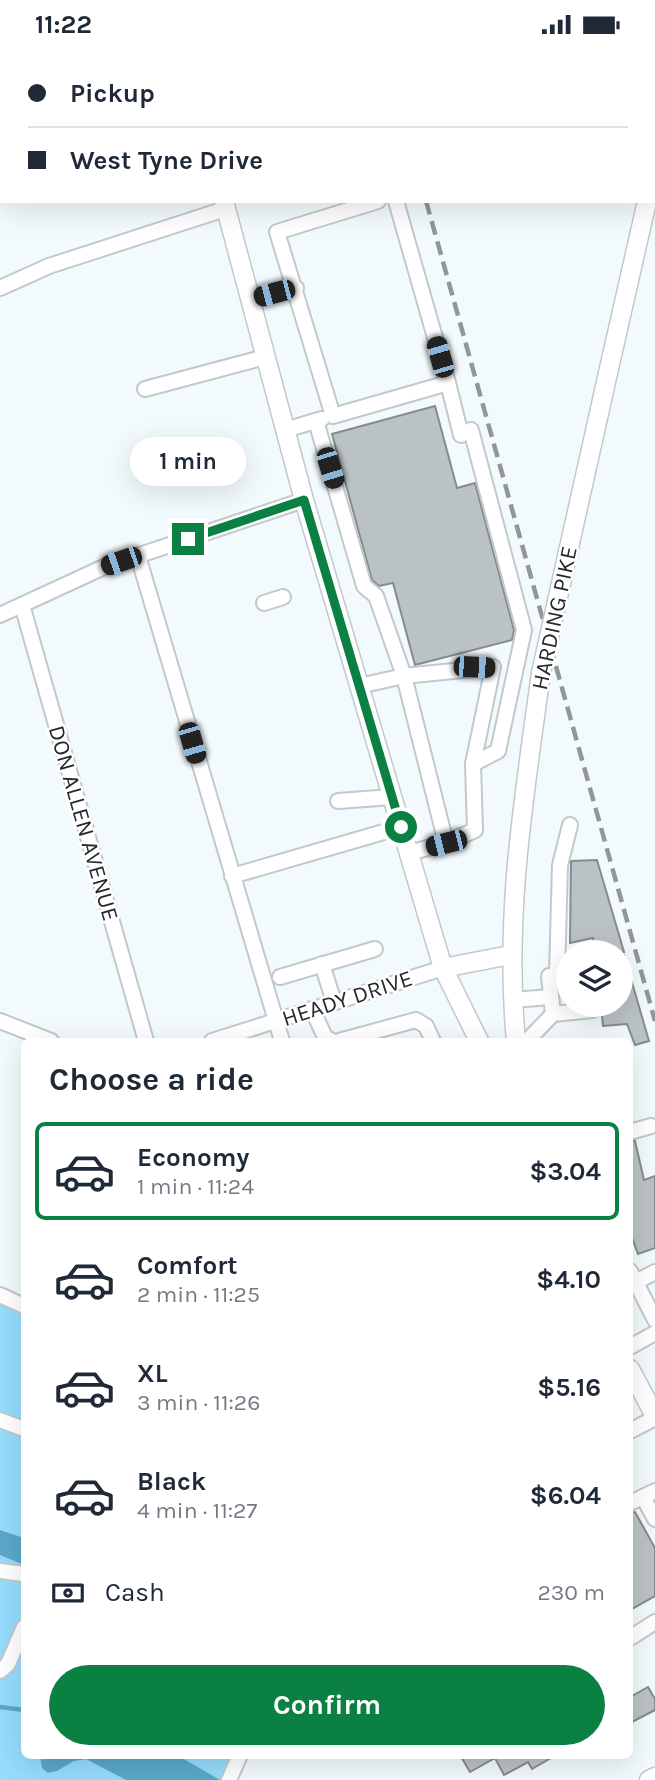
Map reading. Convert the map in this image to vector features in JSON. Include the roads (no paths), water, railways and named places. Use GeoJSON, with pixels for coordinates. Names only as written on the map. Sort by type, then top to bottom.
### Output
{"type":"FeatureCollection","features":[{"type":"Feature","properties":{"kind":"main road","name":"HARDING PIKE"},"geometry":{"type":"LineString","coordinates":[[516,1038],[510,955],[515,861],[541,673],[647,203]]}},
{"type":"Feature","properties":{"kind":"main road"},"geometry":{"type":"LineString","coordinates":[[225,205],[304,500],[443,968],[478,1038]]}},
{"type":"Feature","properties":{"kind":"main road"},"geometry":{"type":"LineString","coordinates":[[443,968],[510,955]]}},
{"type":"Feature","properties":{"kind":"main road"},"geometry":{"type":"LineString","coordinates":[[633,1380],[655,1417]]}},
{"type":"Feature","properties":{"kind":"street"},"geometry":{"type":"LineString","coordinates":[[333,416],[277,232],[371,203]]}},
{"type":"Feature","properties":{"kind":"street"},"geometry":{"type":"LineString","coordinates":[[397,203],[461,435],[471,430],[524,631],[498,751],[473,764]]}},
{"type":"Feature","properties":{"kind":"street"},"geometry":{"type":"LineString","coordinates":[[0,288],[49,266],[225,205]]}},
{"type":"Feature","properties":{"kind":"street"},"geometry":{"type":"LineString","coordinates":[[250,300],[296,288]]}},
{"type":"Feature","properties":{"kind":"street"},"geometry":{"type":"LineString","coordinates":[[145,389],[265,357]]}},
{"type":"Feature","properties":{"kind":"street"},"geometry":{"type":"LineString","coordinates":[[285,430],[448,383]]}},
{"type":"Feature","properties":{"kind":"street"},"geometry":{"type":"LineString","coordinates":[[316,421],[364,586],[376,596],[404,676],[446,843]]}},
{"type":"Feature","properties":{"kind":"street"},"geometry":{"type":"LineString","coordinates":[[0,615],[104,567],[304,500]]}},
{"type":"Feature","properties":{"kind":"street"},"geometry":{"type":"LineString","coordinates":[[138,556],[281,1038]]}},
{"type":"Feature","properties":{"kind":"street"},"geometry":{"type":"LineString","coordinates":[[264,603],[283,597]]}},
{"type":"Feature","properties":{"kind":"street","name":"DON ALLEN AVENUE"},"geometry":{"type":"LineString","coordinates":[[22,605],[145,1038]]}},
{"type":"Feature","properties":{"kind":"street"},"geometry":{"type":"LineString","coordinates":[[359,686],[404,676],[493,667],[473,764],[475,830],[446,843],[409,853]]}},
{"type":"Feature","properties":{"kind":"street"},"geometry":{"type":"LineString","coordinates":[[338,801],[392,797]]}},
{"type":"Feature","properties":{"kind":"street"},"geometry":{"type":"LineString","coordinates":[[562,940],[560,865],[570,825]]}},
{"type":"Feature","properties":{"kind":"street"},"geometry":{"type":"LineString","coordinates":[[232,876],[401,827]]}},
{"type":"Feature","properties":{"kind":"street"},"geometry":{"type":"LineString","coordinates":[[280,977],[375,949]]}},
{"type":"Feature","properties":{"kind":"street"},"geometry":{"type":"LineString","coordinates":[[322,964],[334,1002]]}},
{"type":"Feature","properties":{"kind":"street","name":"HEADY DRIVE"},"geometry":{"type":"LineString","coordinates":[[221,1038],[443,968]]}},
{"type":"Feature","properties":{"kind":"street"},"geometry":{"type":"LineString","coordinates":[[553,1014],[549,976],[556,975]]}},
{"type":"Feature","properties":{"kind":"street"},"geometry":{"type":"LineString","coordinates":[[512,1000],[551,997]]}},
{"type":"Feature","properties":{"kind":"street"},"geometry":{"type":"LineString","coordinates":[[312,1009],[327,1038]]}},
{"type":"Feature","properties":{"kind":"street"},"geometry":{"type":"LineString","coordinates":[[530,1038],[556,1014]]}},
{"type":"Feature","properties":{"kind":"street"},"geometry":{"type":"LineString","coordinates":[[350,1038],[416,1020],[426,1026],[432,1038]]}},
{"type":"Feature","properties":{"kind":"street"},"geometry":{"type":"LineString","coordinates":[[0,1021],[43,1038]]}},
{"type":"Feature","properties":{"kind":"street"},"geometry":{"type":"LineString","coordinates":[[633,1131],[651,1126]]}},
{"type":"Feature","properties":{"kind":"street"},"geometry":{"type":"LineString","coordinates":[[633,1278],[655,1272]]}},
{"type":"Feature","properties":{"kind":"street"},"geometry":{"type":"LineString","coordinates":[[633,1282],[655,1320]]}},
{"type":"Feature","properties":{"kind":"street"},"geometry":{"type":"LineString","coordinates":[[0,1295],[21,1305]]}},
{"type":"Feature","properties":{"kind":"street"},"geometry":{"type":"LineString","coordinates":[[633,1345],[655,1333]]}},
{"type":"Feature","properties":{"kind":"street"},"geometry":{"type":"LineString","coordinates":[[633,1429],[655,1417]]}},
{"type":"Feature","properties":{"kind":"street"},"geometry":{"type":"LineString","coordinates":[[0,1420],[21,1428]]}},
{"type":"Feature","properties":{"kind":"street"},"geometry":{"type":"LineString","coordinates":[[643,1497],[655,1519]]}},
{"type":"Feature","properties":{"kind":"street"},"geometry":{"type":"LineString","coordinates":[[0,1571],[21,1574]]}},
{"type":"Feature","properties":{"kind":"street"},"geometry":{"type":"LineString","coordinates":[[633,1635],[655,1622]]}},
{"type":"Feature","properties":{"kind":"street"},"geometry":{"type":"LineString","coordinates":[[0,1671],[8,1664],[21,1634]]}},
{"type":"Feature","properties":{"kind":"street"},"geometry":{"type":"LineString","coordinates":[[229,1780],[238,1759]]}},
{"type":"Feature","properties":{"kind":"waterway"},"geometry":{"type":"LineString","coordinates":[[0,1707],[21,1710]]}},
{"type":"Feature","properties":{"kind":"railway"},"geometry":{"type":"LineString","coordinates":[[427,203],[655,1021]]}}]}
